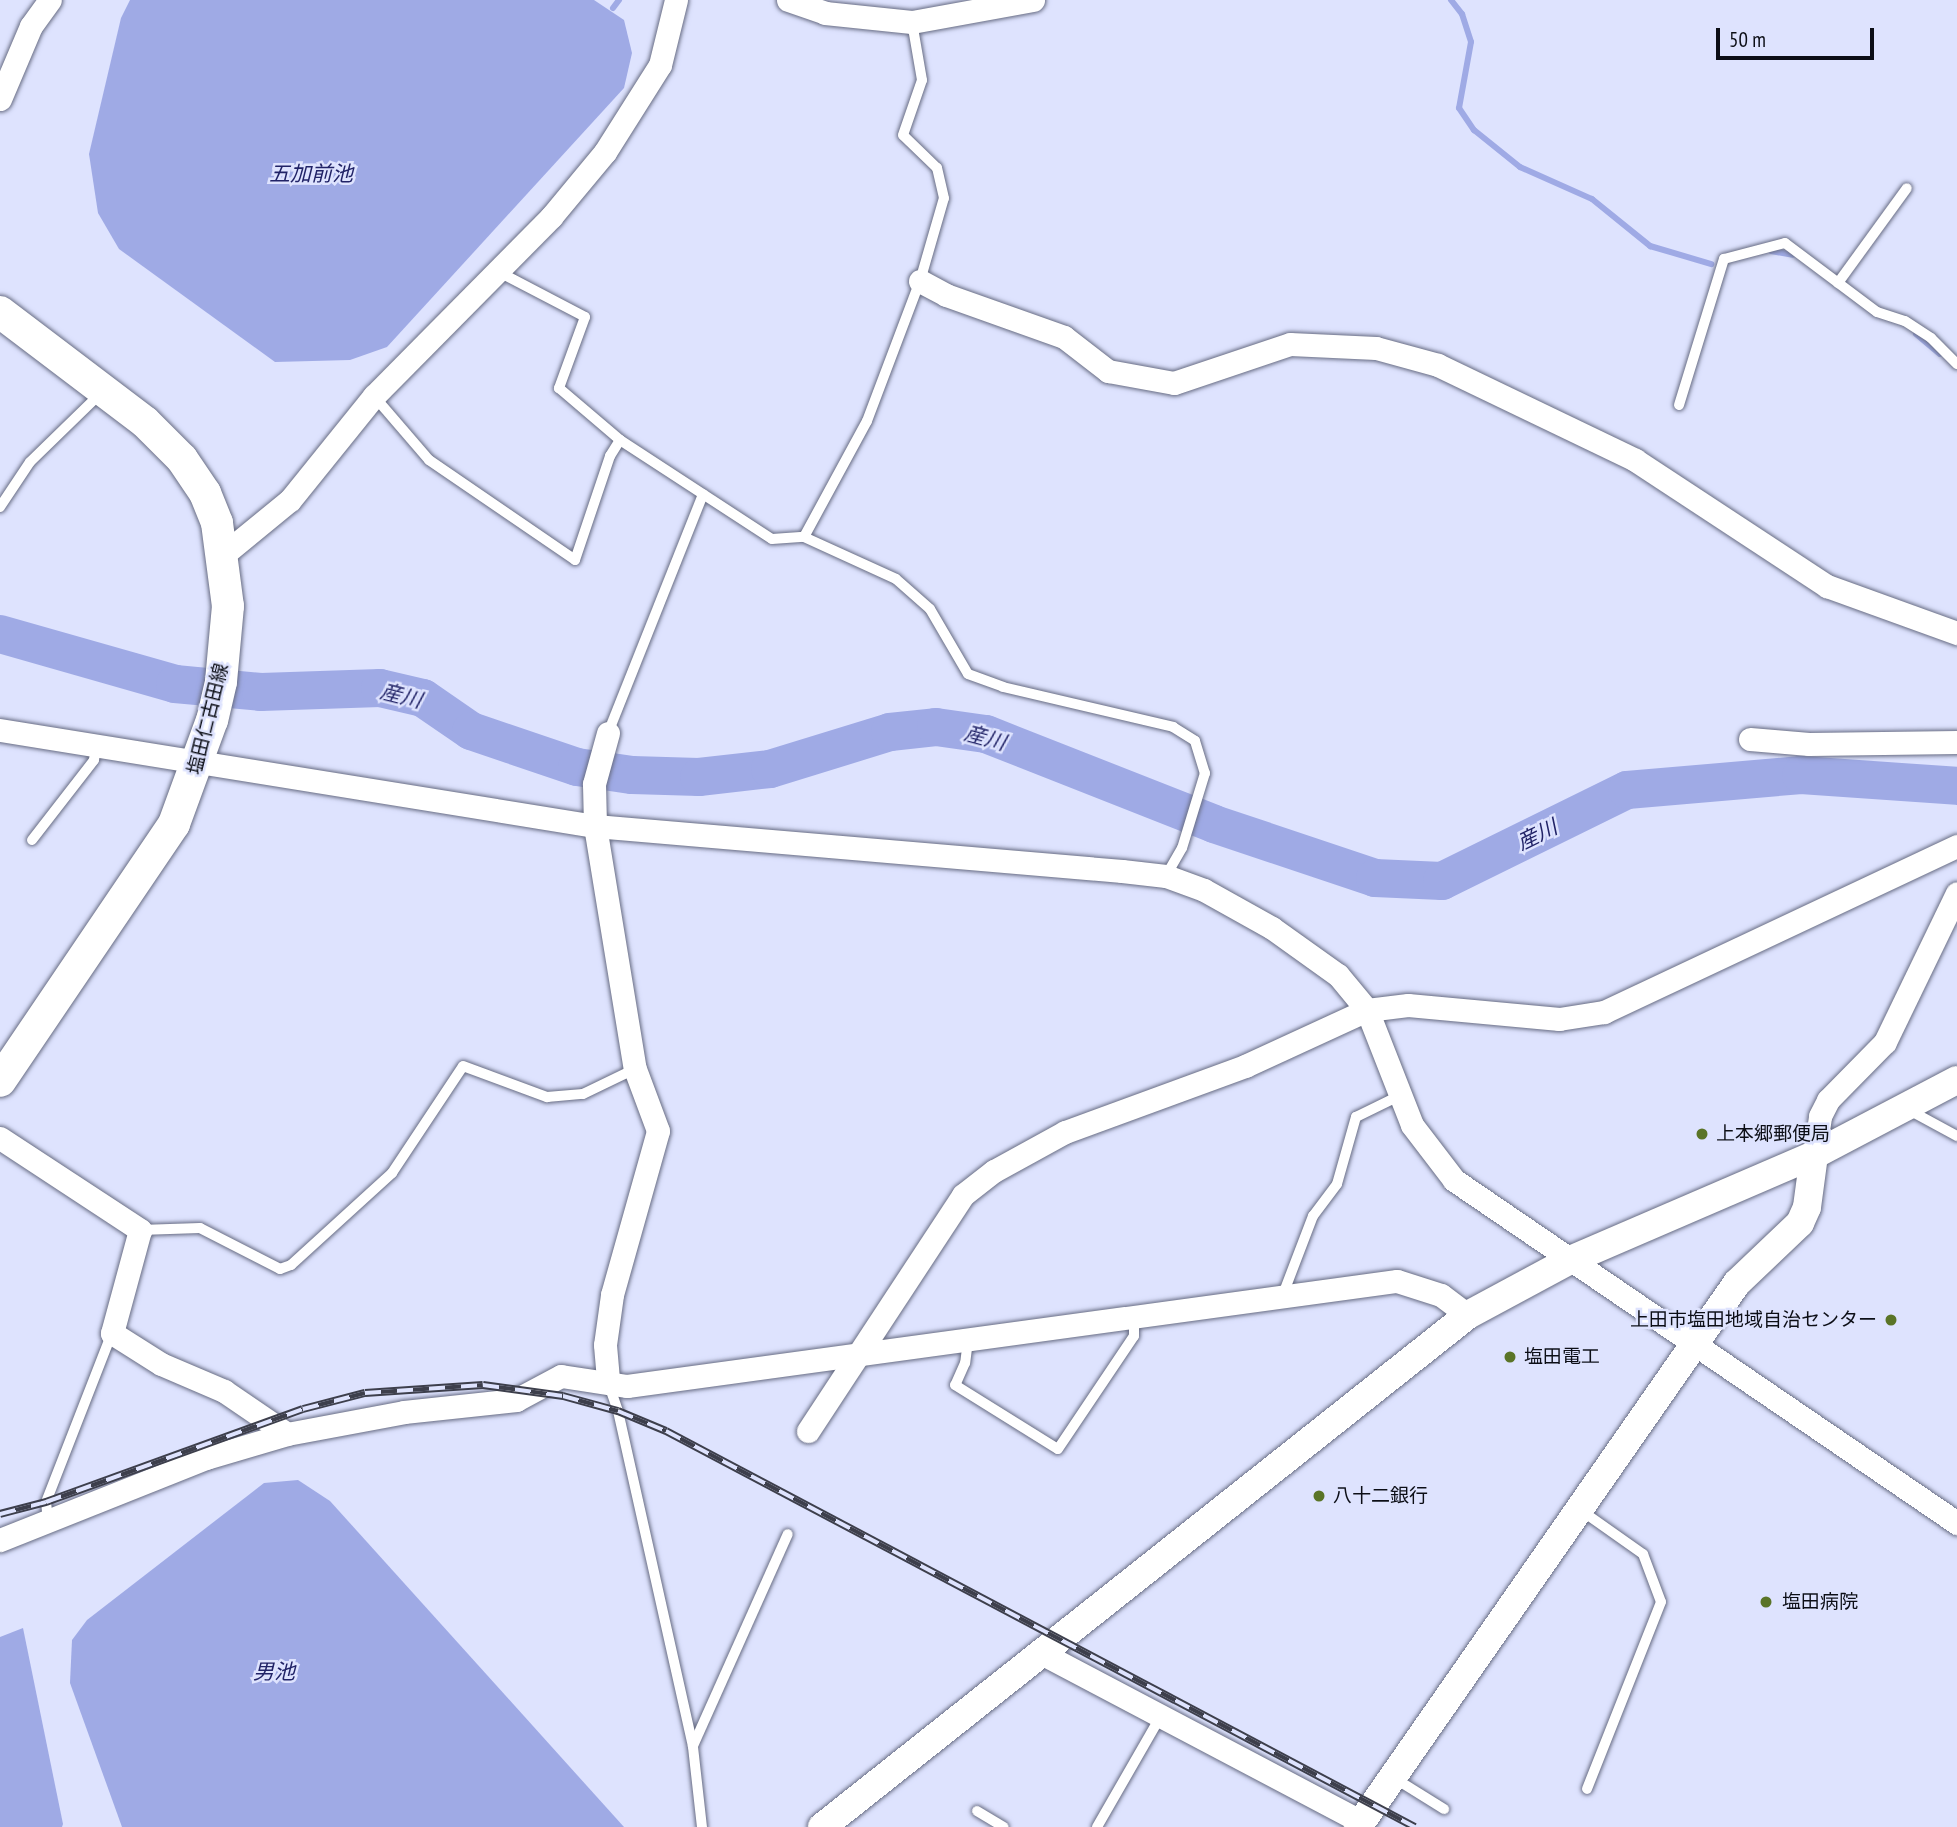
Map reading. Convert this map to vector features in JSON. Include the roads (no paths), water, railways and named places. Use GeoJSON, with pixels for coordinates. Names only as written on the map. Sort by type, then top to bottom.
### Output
{"type":"FeatureCollection","features":[{"type":"Feature","properties":{"kind":"main road","name":"塩田仁古田線"},"geometry":{"type":"LineString","coordinates":[[0,312],[104,390],[182,460],[205,492],[224,554],[226,641],[212,720],[200,761],[174,824],[145,872],[0,1081]]}},
{"type":"Feature","properties":{"kind":"street"},"geometry":{"type":"LineString","coordinates":[[0,99],[30,26],[50,0]]}},
{"type":"Feature","properties":{"kind":"street"},"geometry":{"type":"LineString","coordinates":[[224,554],[290,500],[374,396],[499,272],[574,189],[637,106],[660,65],[676,0]]}},
{"type":"Feature","properties":{"kind":"street"},"geometry":{"type":"LineString","coordinates":[[789,0],[825,13],[912,22],[1033,0]]}},
{"type":"Feature","properties":{"kind":"street"},"geometry":{"type":"LineString","coordinates":[[920,281],[946,295],[1064,337],[1108,371],[1174,383],[1290,344],[1376,348],[1438,365],[1635,460],[1827,586],[1957,632]]}},
{"type":"Feature","properties":{"kind":"street"},"geometry":{"type":"LineString","coordinates":[[0,730],[200,761],[379,794],[596,826],[1166,876],[1204,890],[1272,928],[1338,975],[1367,1010],[1397,1097],[1429,1152],[1454,1180],[1957,1523]]}},
{"type":"Feature","properties":{"kind":"street"},"geometry":{"type":"LineString","coordinates":[[608,733],[594,784],[596,826],[635,1069],[658,1131],[612,1295],[605,1345],[608,1382]]}},
{"type":"Feature","properties":{"kind":"street"},"geometry":{"type":"LineString","coordinates":[[1750,739],[1809,744],[1957,742]]}},
{"type":"Feature","properties":{"kind":"street"},"geometry":{"type":"LineString","coordinates":[[808,1431],[963,1195],[994,1171],[1065,1132],[1245,1066],[1367,1010],[1408,1005],[1559,1019],[1604,1012],[1957,846]]}},
{"type":"Feature","properties":{"kind":"street"},"geometry":{"type":"LineString","coordinates":[[1045,1655],[1162,1714],[1360,1825],[1582,1511],[1737,1283],[1800,1223],[1808,1207],[1816,1130],[1828,1100],[1885,1042],[1957,892]]}},
{"type":"Feature","properties":{"kind":"street"},"geometry":{"type":"LineString","coordinates":[[822,1827],[1045,1655],[1468,1315],[1570,1260],[1814,1155],[1957,1080]]}},
{"type":"Feature","properties":{"kind":"street"},"geometry":{"type":"LineString","coordinates":[[0,1138],[140,1230],[112,1333],[161,1364],[224,1391],[287,1434]]}},
{"type":"Feature","properties":{"kind":"street"},"geometry":{"type":"LineString","coordinates":[[0,1540],[206,1458],[287,1434],[404,1412],[516,1400],[561,1376],[626,1386],[1396,1281],[1441,1295],[1468,1315]]}},
{"type":"Feature","properties":{"kind":"lane"},"geometry":{"type":"LineString","coordinates":[[804,537],[867,421],[920,281],[944,198],[937,168],[903,135],[922,80],[912,22]]}},
{"type":"Feature","properties":{"kind":"lane"},"geometry":{"type":"LineString","coordinates":[[1838,283],[1907,188]]}},
{"type":"Feature","properties":{"kind":"lane"},"geometry":{"type":"LineString","coordinates":[[1679,405],[1724,259],[1784,243],[1877,312],[1905,321],[1931,338],[1957,364]]}},
{"type":"Feature","properties":{"kind":"lane"},"geometry":{"type":"LineString","coordinates":[[499,272],[585,317],[559,388],[620,440],[772,539],[804,537],[896,579],[930,609],[968,674],[1003,687],[1173,727],[1195,741],[1205,773],[1182,848],[1166,876]]}},
{"type":"Feature","properties":{"kind":"lane"},"geometry":{"type":"LineString","coordinates":[[0,507],[30,462],[104,390]]}},
{"type":"Feature","properties":{"kind":"lane"},"geometry":{"type":"LineString","coordinates":[[374,396],[429,460],[575,560],[610,456],[620,440]]}},
{"type":"Feature","properties":{"kind":"lane"},"geometry":{"type":"LineString","coordinates":[[608,733],[703,494]]}},
{"type":"Feature","properties":{"kind":"lane"},"geometry":{"type":"LineString","coordinates":[[32,840],[94,760],[96,747]]}},
{"type":"Feature","properties":{"kind":"lane"},"geometry":{"type":"LineString","coordinates":[[140,1230],[200,1228],[280,1269],[291,1265],[392,1173],[463,1066],[547,1097],[583,1094],[635,1069]]}},
{"type":"Feature","properties":{"kind":"lane"},"geometry":{"type":"LineString","coordinates":[[1282,1297],[1313,1216],[1337,1184],[1356,1117],[1397,1097]]}},
{"type":"Feature","properties":{"kind":"lane"},"geometry":{"type":"LineString","coordinates":[[1906,1109],[1957,1136]]}},
{"type":"Feature","properties":{"kind":"lane"},"geometry":{"type":"LineString","coordinates":[[968,1340],[965,1363],[955,1385],[1058,1449],[1134,1336],[1134,1317]]}},
{"type":"Feature","properties":{"kind":"lane"},"geometry":{"type":"LineString","coordinates":[[48,1522],[46,1502],[112,1333]]}},
{"type":"Feature","properties":{"kind":"lane"},"geometry":{"type":"LineString","coordinates":[[608,1382],[618,1411],[693,1747],[702,1827]]}},
{"type":"Feature","properties":{"kind":"lane"},"geometry":{"type":"LineString","coordinates":[[1582,1511],[1643,1554],[1661,1602],[1587,1789]]}},
{"type":"Feature","properties":{"kind":"lane"},"geometry":{"type":"LineString","coordinates":[[693,1747],[788,1534]]}},
{"type":"Feature","properties":{"kind":"lane"},"geometry":{"type":"LineString","coordinates":[[1097,1827],[1162,1714]]}},
{"type":"Feature","properties":{"kind":"lane"},"geometry":{"type":"LineString","coordinates":[[1394,1778],[1444,1809]]}},
{"type":"Feature","properties":{"kind":"lane"},"geometry":{"type":"LineString","coordinates":[[977,1811],[1004,1827]]}},
{"type":"Feature","properties":{"kind":"water","name":"五加前池"},"geometry":{"type":"Polygon","coordinates":[[[130,0],[594,0],[624,20],[632,53],[624,88],[387,347],[350,360],[275,362],[119,249],[98,213],[89,154],[121,18],[130,0]]]}},
{"type":"Feature","properties":{"kind":"water","name":"男池"},"geometry":{"type":"Polygon","coordinates":[[[298,1480],[330,1501],[624,1827],[122,1827],[70,1683],[72,1640],[87,1620],[264,1483],[298,1480]]]}},
{"type":"Feature","properties":{"kind":"water"},"geometry":{"type":"Polygon","coordinates":[[[23,1628],[62,1827],[0,1827],[0,1637],[23,1628]]]}},
{"type":"Feature","properties":{"kind":"waterway"},"geometry":{"type":"LineString","coordinates":[[613,8],[619,0]]}},
{"type":"Feature","properties":{"kind":"waterway"},"geometry":{"type":"LineString","coordinates":[[1451,0],[1462,14],[1471,42],[1459,108],[1474,130],[1520,167],[1592,199],[1650,246],[1711,264]]}},
{"type":"Feature","properties":{"kind":"waterway"},"geometry":{"type":"LineString","coordinates":[[1771,251],[1793,255]]}},
{"type":"Feature","properties":{"kind":"waterway"},"geometry":{"type":"LineString","coordinates":[[1916,334],[1940,354]]}},
{"type":"Feature","properties":{"kind":"waterway","name":"産川"},"geometry":{"type":"LineString","coordinates":[[0,634],[175,684],[261,692],[380,688],[423,698],[471,731],[577,767],[632,775],[699,777],[770,769],[890,732],[936,727],[986,734],[1214,824],[1375,878],[1442,881],[1627,790],[1801,775],[1957,786]]}},
{"type":"Feature","properties":{"kind":"railway"},"geometry":{"type":"LineString","coordinates":[[0,1514],[46,1502],[303,1409],[365,1393],[483,1385],[563,1396],[618,1411],[666,1431],[1415,1827]]}},
{"type":"Feature","properties":{"kind":"place","name":"上本郷郵便局"},"geometry":{"type":"Point","coordinates":[1702,1134]}},
{"type":"Feature","properties":{"kind":"place","name":"上田市塩田地域自治センター"},"geometry":{"type":"Point","coordinates":[1891,1320]}},
{"type":"Feature","properties":{"kind":"place","name":"塩田電工"},"geometry":{"type":"Point","coordinates":[1510,1357]}},
{"type":"Feature","properties":{"kind":"place","name":"八十二銀行"},"geometry":{"type":"Point","coordinates":[1319,1496]}},
{"type":"Feature","properties":{"kind":"place","name":"塩田病院"},"geometry":{"type":"Point","coordinates":[1766,1602]}}]}
